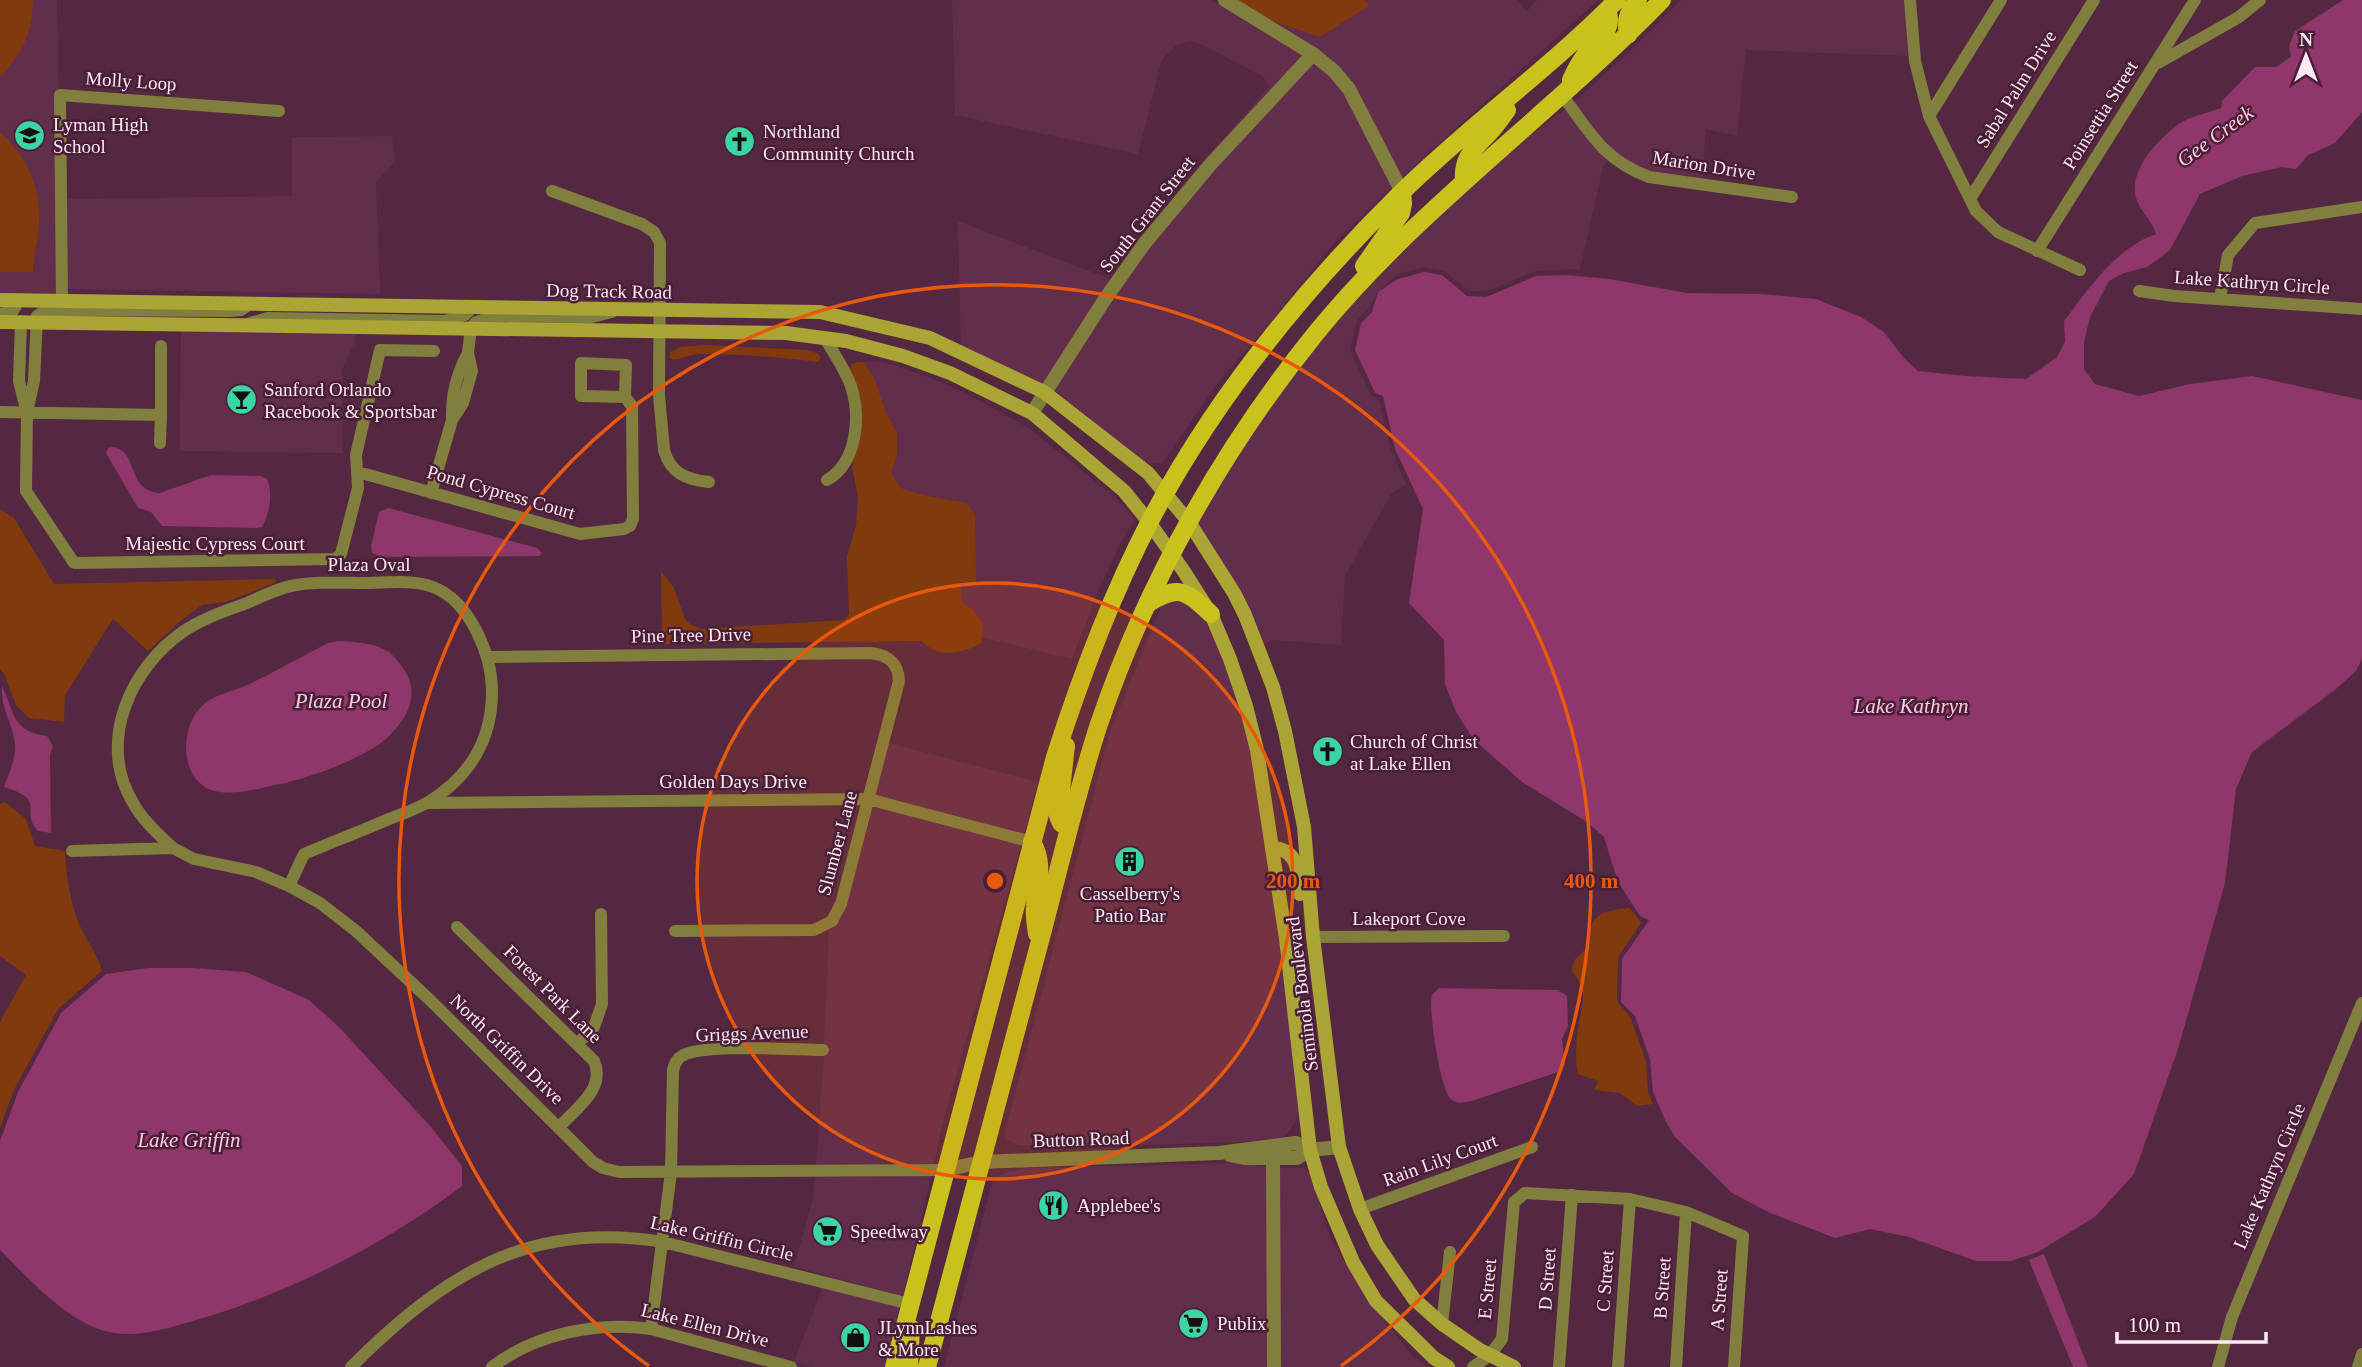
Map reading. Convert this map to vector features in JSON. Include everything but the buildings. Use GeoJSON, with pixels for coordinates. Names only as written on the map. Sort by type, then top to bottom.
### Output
{"type":"FeatureCollection","features":[{"type":"Feature","properties":{"kind":"main road"},"geometry":{"type":"LineString","coordinates":[[1628,35],[1627,16],[1638,0]]}},
{"type":"Feature","properties":{"kind":"main road"},"geometry":{"type":"LineString","coordinates":[[926,1367],[1069,828],[1099,725],[1147,604],[1171,552],[1231,450],[1318,330],[1413,227],[1628,35],[1662,0]]}},
{"type":"Feature","properties":{"kind":"main road"},"geometry":{"type":"LineString","coordinates":[[1562,95],[1585,56],[1608,29],[1612,5]]}},
{"type":"Feature","properties":{"kind":"main road"},"geometry":{"type":"LineString","coordinates":[[894,1367],[1032,842],[1069,714],[1110,607],[1149,522],[1205,430],[1264,346],[1321,277],[1402,192],[1612,5]]}},
{"type":"Feature","properties":{"kind":"main road"},"geometry":{"type":"LineString","coordinates":[[1464,180],[1463,170],[1468,154],[1492,130],[1525,85]]}},
{"type":"Feature","properties":{"kind":"main road"},"geometry":{"type":"LineString","coordinates":[[1345,300],[1370,254],[1401,213],[1404,204],[1402,192]]}},
{"type":"Feature","properties":{"kind":"main road","name":"Dog Track Road"},"geometry":{"type":"LineString","coordinates":[[0,300],[820,312],[930,338],[1044,392],[1147,473],[1166,492]]}},
{"type":"Feature","properties":{"kind":"main road","name":"Dog Track Road"},"geometry":{"type":"LineString","coordinates":[[0,322],[659,331],[786,334],[825,338],[869,347],[950,373],[1032,413],[1124,491],[1149,522]]}},
{"type":"Feature","properties":{"kind":"main road","name":"Seminola Boulevard"},"geometry":{"type":"LineString","coordinates":[[1166,492],[1189,522],[1234,593],[1273,687],[1285,731],[1304,827],[1339,1147],[1360,1209],[1377,1245],[1414,1299],[1442,1324],[1489,1356],[1514,1367]]}},
{"type":"Feature","properties":{"kind":"main road","name":"Seminola Boulevard"},"geometry":{"type":"LineString","coordinates":[[1149,522],[1211,614],[1246,706],[1257,750],[1286,939],[1310,1150],[1321,1187],[1347,1251],[1376,1301],[1448,1367]]}},
{"type":"Feature","properties":{"kind":"main road"},"geometry":{"type":"LineString","coordinates":[[1147,604],[1163,594],[1177,592],[1189,594],[1211,614]]}},
{"type":"Feature","properties":{"kind":"main road"},"geometry":{"type":"LineString","coordinates":[[1069,714],[1064,773],[1057,810],[1061,823],[1069,828]]}},
{"type":"Feature","properties":{"kind":"main road"},"geometry":{"type":"LineString","coordinates":[[1032,842],[1039,853],[1041,864],[1034,909],[1038,948]]}},
{"type":"Feature","properties":{"kind":"main road"},"geometry":{"type":"LineString","coordinates":[[1272,848],[1284,849],[1295,861],[1304,921],[1307,930],[1314,937]]}},
{"type":"Feature","properties":{"kind":"main road"},"geometry":{"type":"LineString","coordinates":[[909,1367],[910,1304]]}},
{"type":"Feature","properties":{"kind":"street"},"geometry":{"type":"LineString","coordinates":[[1225,0],[1313,54],[1334,71],[1349,89],[1402,192]]}},
{"type":"Feature","properties":{"kind":"street"},"geometry":{"type":"LineString","coordinates":[[1910,0],[1914,61],[1929,116],[1970,199],[1984,220],[1998,232],[2080,270]]}},
{"type":"Feature","properties":{"kind":"street"},"geometry":{"type":"LineString","coordinates":[[1929,116],[2001,0]]}},
{"type":"Feature","properties":{"kind":"street","name":"Sabal Palm Drive"},"geometry":{"type":"LineString","coordinates":[[1970,199],[2094,0]]}},
{"type":"Feature","properties":{"kind":"street","name":"Poinsettia Street"},"geometry":{"type":"LineString","coordinates":[[2037,251],[2195,0]]}},
{"type":"Feature","properties":{"kind":"street"},"geometry":{"type":"LineString","coordinates":[[2155,65],[2239,17],[2260,0]]}},
{"type":"Feature","properties":{"kind":"street","name":"South Grant Street"},"geometry":{"type":"LineString","coordinates":[[1032,413],[1144,244],[1210,165],[1313,54]]}},
{"type":"Feature","properties":{"kind":"street","name":"Molly Loop"},"geometry":{"type":"LineString","coordinates":[[62,301],[60,95],[279,111]]}},
{"type":"Feature","properties":{"kind":"street","name":"Marion Drive"},"geometry":{"type":"LineString","coordinates":[[1562,95],[1605,151],[1630,170],[1649,177],[1792,197]]}},
{"type":"Feature","properties":{"kind":"street"},"geometry":{"type":"LineString","coordinates":[[552,191],[642,224],[654,232],[660,243],[659,396],[666,458],[677,473],[697,481],[709,482]]}},
{"type":"Feature","properties":{"kind":"street"},"geometry":{"type":"LineString","coordinates":[[2220,299],[2228,255],[2255,223],[2362,206]]}},
{"type":"Feature","properties":{"kind":"street","name":"Lake Kathryn Circle"},"geometry":{"type":"LineString","coordinates":[[2139,291],[2362,309]]}},
{"type":"Feature","properties":{"kind":"street"},"geometry":{"type":"LineString","coordinates":[[0,314],[13,311],[19,300]]}},
{"type":"Feature","properties":{"kind":"street"},"geometry":{"type":"LineString","coordinates":[[28,322],[45,310],[230,311],[241,310],[249,304]]}},
{"type":"Feature","properties":{"kind":"street"},"geometry":{"type":"LineString","coordinates":[[243,325],[268,318],[444,321],[465,315],[472,308]]}},
{"type":"Feature","properties":{"kind":"street"},"geometry":{"type":"LineString","coordinates":[[431,493],[452,420],[463,403],[460,390],[472,371],[468,353],[471,328],[475,322],[488,317],[592,317],[621,310]]}},
{"type":"Feature","properties":{"kind":"street","name":"Majestic Cypress Court"},"geometry":{"type":"LineString","coordinates":[[28,322],[34,372],[27,412],[26,491],[74,563],[335,559],[341,554],[358,488],[356,455],[380,350],[434,351]]}},
{"type":"Feature","properties":{"kind":"street","name":"Majestic Cypress Court"},"geometry":{"type":"LineString","coordinates":[[27,412],[19,381],[28,322]]}},
{"type":"Feature","properties":{"kind":"street"},"geometry":{"type":"LineString","coordinates":[[825,338],[845,373],[855,399],[855,431],[850,453],[843,467],[827,480]]}},
{"type":"Feature","properties":{"kind":"street"},"geometry":{"type":"LineString","coordinates":[[160,443],[161,346]]}},
{"type":"Feature","properties":{"kind":"street","name":"Pond Cypress Court"},"geometry":{"type":"LineString","coordinates":[[358,472],[580,534],[624,529],[630,526],[633,519],[632,405],[625,397],[626,365],[581,363],[581,396],[625,397]]}},
{"type":"Feature","properties":{"kind":"street"},"geometry":{"type":"LineString","coordinates":[[0,412],[161,415]]}},
{"type":"Feature","properties":{"kind":"street","name":"Plaza Oval"},"geometry":{"type":"LineString","coordinates":[[173,848],[148,824],[131,800],[121,777],[117,754],[122,712],[149,664],[167,644],[186,629],[212,616],[289,586],[311,583],[416,583],[433,587],[448,595],[463,611],[478,634],[488,657],[492,703],[485,738],[463,775],[428,803],[304,854],[289,886]]}},
{"type":"Feature","properties":{"kind":"street","name":"Pine Tree Drive"},"geometry":{"type":"LineString","coordinates":[[488,657],[871,653],[884,655],[893,661]]}},
{"type":"Feature","properties":{"kind":"street","name":"Slumber Lane"},"geometry":{"type":"LineString","coordinates":[[675,932],[814,930],[832,921],[841,904],[899,681],[893,661]]}},
{"type":"Feature","properties":{"kind":"street","name":"Golden Days Drive"},"geometry":{"type":"LineString","coordinates":[[428,803],[868,800],[1032,842]]}},
{"type":"Feature","properties":{"kind":"street","name":"North Griffin Drive"},"geometry":{"type":"LineString","coordinates":[[72,851],[173,848],[194,859],[256,872],[320,903],[356,931],[593,1162],[603,1168],[619,1172],[945,1170]]}},
{"type":"Feature","properties":{"kind":"street"},"geometry":{"type":"LineString","coordinates":[[577,1044],[594,1027],[602,1004],[601,914]]}},
{"type":"Feature","properties":{"kind":"street","name":"Forest Park Lane"},"geometry":{"type":"LineString","coordinates":[[457,927],[594,1061],[598,1071],[597,1082],[559,1127]]}},
{"type":"Feature","properties":{"kind":"street","name":"Lakeport Cove"},"geometry":{"type":"LineString","coordinates":[[1314,937],[1504,936]]}},
{"type":"Feature","properties":{"kind":"street","name":"Lake Kathryn Circle"},"geometry":{"type":"LineString","coordinates":[[2218,1367],[2232,1317],[2362,1003]]}},
{"type":"Feature","properties":{"kind":"street","name":"Griggs Avenue"},"geometry":{"type":"LineString","coordinates":[[671,1172],[673,1070],[677,1060],[683,1055],[708,1049],[823,1050]]}},
{"type":"Feature","properties":{"kind":"street","name":"Button Road"},"geometry":{"type":"LineString","coordinates":[[945,1170],[981,1162],[1219,1153],[1296,1143],[1310,1150]]}},
{"type":"Feature","properties":{"kind":"street","name":"Button Road"},"geometry":{"type":"LineString","coordinates":[[1219,1153],[1246,1158],[1297,1158],[1310,1150],[1339,1147]]}},
{"type":"Feature","properties":{"kind":"street","name":"Rain Lily Court"},"geometry":{"type":"LineString","coordinates":[[1360,1209],[1532,1147]]}},
{"type":"Feature","properties":{"kind":"street"},"geometry":{"type":"LineString","coordinates":[[1273,1158],[1274,1367]]}},
{"type":"Feature","properties":{"kind":"street"},"geometry":{"type":"LineString","coordinates":[[651,1329],[671,1172]]}},
{"type":"Feature","properties":{"kind":"street","name":"E Street"},"geometry":{"type":"LineString","coordinates":[[1489,1356],[1502,1339],[1514,1202],[1525,1193],[1572,1195]]}},
{"type":"Feature","properties":{"kind":"street"},"geometry":{"type":"LineString","coordinates":[[1572,1195],[1630,1199],[1686,1212]]}},
{"type":"Feature","properties":{"kind":"street","name":"D Street"},"geometry":{"type":"LineString","coordinates":[[1559,1367],[1572,1195]]}},
{"type":"Feature","properties":{"kind":"street","name":"C Street"},"geometry":{"type":"LineString","coordinates":[[1618,1367],[1630,1199]]}},
{"type":"Feature","properties":{"kind":"street","name":"A Street"},"geometry":{"type":"LineString","coordinates":[[1686,1212],[1743,1236],[1734,1367]]}},
{"type":"Feature","properties":{"kind":"street","name":"B Street"},"geometry":{"type":"LineString","coordinates":[[1675,1367],[1686,1212]]}},
{"type":"Feature","properties":{"kind":"street","name":"Lake Griffin Circle"},"geometry":{"type":"LineString","coordinates":[[351,1367],[400,1321],[460,1276],[520,1250],[587,1238],[632,1237],[663,1242],[910,1304]]}},
{"type":"Feature","properties":{"kind":"street"},"geometry":{"type":"LineString","coordinates":[[1442,1324],[1450,1252]]}},
{"type":"Feature","properties":{"kind":"street","name":"Lake Ellen Drive"},"geometry":{"type":"LineString","coordinates":[[492,1367],[508,1355],[529,1345],[568,1333],[628,1325],[791,1367]]}},
{"type":"Feature","properties":{"kind":"street"},"geometry":{"type":"LineString","coordinates":[[2358,1367],[2362,1354]]}},
{"type":"Feature","properties":{"kind":"street"},"geometry":{"type":"LineString","coordinates":[[1473,1367],[1489,1356]]}},
{"type":"Feature","properties":{"kind":"shaded area","name":"Lyman High School"},"geometry":{"type":"Polygon","coordinates":[[[0,0],[57,0],[62,301],[0,300],[0,0]]]}},
{"type":"Feature","properties":{"kind":"shaded area"},"geometry":{"type":"Polygon","coordinates":[[[0,0],[33,0],[31,23],[25,42],[0,77],[0,0]]]}},
{"type":"Feature","properties":{"kind":"shaded area"},"geometry":{"type":"Polygon","coordinates":[[[952,0],[1212,0],[1304,55],[1206,161],[1044,392],[961,351],[958,221],[1110,279],[1204,160],[1270,86],[1262,76],[1203,45],[1189,41],[1175,46],[1162,59],[1138,154],[955,115],[952,0]]]}},
{"type":"Feature","properties":{"kind":"shaded area"},"geometry":{"type":"Polygon","coordinates":[[[1238,0],[1365,0],[1369,6],[1320,37],[1269,20],[1238,0]]]}},
{"type":"Feature","properties":{"kind":"shaded area"},"geometry":{"type":"Polygon","coordinates":[[[1365,0],[1517,0],[1527,11],[1537,0],[1598,0],[1401,178],[1354,86],[1269,20],[1320,37],[1369,6],[1365,0]]]}},
{"type":"Feature","properties":{"kind":"shaded area"},"geometry":{"type":"Polygon","coordinates":[[[1681,0],[1905,0],[1909,56],[1746,50],[1737,136],[1706,129],[1702,179],[1650,171],[1632,165],[1608,147],[1574,102],[1681,0]]]}},
{"type":"Feature","properties":{"kind":"shaded area"},"geometry":{"type":"Polygon","coordinates":[[[1313,61],[1331,75],[1345,92],[1393,186],[1335,242],[1220,380],[1162,463],[1144,463],[1052,388],[1148,248],[1214,169],[1313,61]]]}},
{"type":"Feature","properties":{"kind":"shaded area"},"geometry":{"type":"Polygon","coordinates":[[[1566,109],[1608,160],[1603,167],[1580,269],[1536,271],[1485,292],[1469,291],[1444,271],[1423,267],[1397,274],[1378,292],[1368,309],[1357,320],[1350,350],[1371,395],[1379,400],[1391,450],[1406,484],[1391,494],[1345,576],[1341,645],[1273,640],[1260,645],[1194,521],[1267,402],[1355,302],[1466,190],[1533,133],[1566,109]]]}},
{"type":"Feature","properties":{"kind":"shaded area"},"geometry":{"type":"Polygon","coordinates":[[[0,132],[20,154],[36,191],[39,219],[33,272],[0,272],[0,132]]]}},
{"type":"Feature","properties":{"kind":"shaded area"},"geometry":{"type":"Polygon","coordinates":[[[392,136],[394,162],[376,182],[380,294],[67,289],[66,199],[292,196],[292,137],[392,136]]]}},
{"type":"Feature","properties":{"kind":"shaded area"},"geometry":{"type":"Polygon","coordinates":[[[181,324],[356,327],[355,341],[342,370],[343,453],[180,451],[181,324]]]}},
{"type":"Feature","properties":{"kind":"shaded area"},"geometry":{"type":"Polygon","coordinates":[[[706,345],[806,350],[821,357],[818,362],[717,354],[670,359],[670,352],[681,347],[706,345]]]}},
{"type":"Feature","properties":{"kind":"shaded area"},"geometry":{"type":"Polygon","coordinates":[[[864,362],[884,362],[931,378],[968,394],[1030,429],[1117,499],[1135,519],[1098,591],[1072,659],[981,637],[983,624],[972,609],[962,603],[961,582],[976,584],[967,503],[901,488],[891,473],[897,456],[897,433],[886,412],[874,377],[864,362]]]}},
{"type":"Feature","properties":{"kind":"shaded area"},"geometry":{"type":"Polygon","coordinates":[[[864,362],[874,377],[886,412],[897,433],[897,456],[891,473],[901,488],[967,503],[975,515],[976,584],[961,582],[962,602],[972,609],[983,624],[981,643],[950,653],[928,647],[922,641],[662,644],[661,571],[674,588],[685,619],[701,629],[844,620],[849,614],[847,556],[856,526],[858,496],[852,467],[858,434],[849,371],[851,365],[864,362]]]}},
{"type":"Feature","properties":{"kind":"shaded area"},"geometry":{"type":"Polygon","coordinates":[[[0,509],[14,518],[54,584],[276,579],[274,583],[226,602],[202,605],[148,651],[113,619],[65,695],[64,722],[29,718],[16,705],[0,669],[0,509]]]}},
{"type":"Feature","properties":{"kind":"shaded area"},"geometry":{"type":"Polygon","coordinates":[[[1177,597],[1203,614],[1223,656],[1244,719],[1260,801],[1301,1111],[1283,1137],[1263,1141],[1086,1147],[1019,1145],[1008,1140],[1005,1133],[1110,732],[1163,602],[1177,597]]]}},
{"type":"Feature","properties":{"kind":"shaded area"},"geometry":{"type":"Polygon","coordinates":[[[888,743],[1038,782],[1024,834],[874,795],[888,743]]]}},
{"type":"Feature","properties":{"kind":"shaded area"},"geometry":{"type":"Polygon","coordinates":[[[5,802],[26,819],[35,846],[65,851],[74,908],[102,971],[58,1009],[14,1090],[0,1128],[0,1022],[26,975],[0,956],[0,804],[5,802]]]}},
{"type":"Feature","properties":{"kind":"shaded area"},"geometry":{"type":"Polygon","coordinates":[[[872,806],[1021,845],[941,1129],[934,1164],[816,1165],[824,1056],[829,1055],[829,1045],[824,1044],[829,930],[841,919],[846,906],[872,806]]]}},
{"type":"Feature","properties":{"kind":"shaded area"},"geometry":{"type":"Polygon","coordinates":[[[1630,908],[1641,923],[1618,957],[1617,1001],[1631,1019],[1646,1061],[1648,1092],[1653,1104],[1637,1106],[1620,1093],[1594,1090],[1598,1081],[1578,1074],[1576,1046],[1583,993],[1572,971],[1575,960],[1588,944],[1595,919],[1605,912],[1630,908]]]}},
{"type":"Feature","properties":{"kind":"shaded area"},"geometry":{"type":"Polygon","coordinates":[[[1240,1163],[1268,1167],[1269,1367],[944,1367],[993,1179],[1008,1172],[1031,1168],[1240,1163]]]}},
{"type":"Feature","properties":{"kind":"shaded area"},"geometry":{"type":"Polygon","coordinates":[[[1279,1168],[1303,1168],[1312,1175],[1328,1233],[1343,1259],[1412,1356],[1429,1367],[1279,1367],[1279,1168]]]}},
{"type":"Feature","properties":{"kind":"shaded area"},"geometry":{"type":"Polygon","coordinates":[[[931,1176],[903,1296],[794,1267],[813,1198],[815,1177],[931,1176]]]}},
{"type":"Feature","properties":{"kind":"shaded area"},"geometry":{"type":"Polygon","coordinates":[[[817,1286],[900,1307],[884,1367],[811,1367],[794,1362],[821,1291],[817,1286]]]}},
{"type":"Feature","properties":{"kind":"water","name":"Lake Kathryn"},"geometry":{"type":"Polygon","coordinates":[[[2343,0],[2362,0],[2362,112],[2335,143],[2308,155],[2296,169],[2282,167],[2242,176],[2200,194],[2170,250],[2147,267],[2124,273],[2109,281],[2090,317],[2084,342],[2084,369],[2095,384],[2139,396],[2190,384],[2252,376],[2362,400],[2362,659],[2356,671],[2336,689],[2252,752],[2236,789],[2225,883],[2178,1049],[2134,1174],[2096,1216],[2038,1252],[2011,1261],[1976,1261],[1909,1237],[1870,1229],[1835,1238],[1770,1213],[1732,1193],[1675,1137],[1665,1120],[1653,1092],[1650,1060],[1635,1016],[1621,1002],[1622,959],[1649,920],[1640,916],[1618,882],[1604,837],[1587,822],[1522,782],[1473,739],[1456,712],[1445,684],[1444,640],[1409,603],[1423,509],[1395,449],[1383,396],[1375,393],[1355,350],[1361,323],[1372,312],[1378,292],[1398,279],[1424,272],[1442,275],[1467,296],[1486,297],[1536,276],[1566,275],[1609,279],[1687,293],[1761,294],[1816,299],[1861,317],[1884,332],[1903,357],[1918,371],[2026,379],[2057,357],[2065,342],[2064,321],[2104,270],[2128,249],[2156,234],[2137,201],[2135,190],[2140,168],[2154,147],[2183,121],[2221,108],[2222,101],[2255,67],[2276,67],[2291,57],[2289,46],[2295,31],[2343,0]]]}},
{"type":"Feature","properties":{"kind":"water"},"geometry":{"type":"Polygon","coordinates":[[[113,447],[127,456],[137,479],[149,491],[160,493],[211,475],[261,476],[267,479],[270,503],[262,527],[162,526],[151,512],[138,508],[106,453],[108,448],[113,447]]]}},
{"type":"Feature","properties":{"kind":"water"},"geometry":{"type":"Polygon","coordinates":[[[388,508],[537,548],[542,553],[539,556],[381,557],[372,553],[371,546],[379,512],[388,508]]]}},
{"type":"Feature","properties":{"kind":"water","name":"Plaza Pool"},"geometry":{"type":"Polygon","coordinates":[[[338,641],[379,647],[394,656],[407,674],[412,693],[410,703],[395,730],[378,745],[351,760],[292,781],[228,793],[211,790],[200,783],[193,774],[186,750],[190,724],[204,704],[328,643],[338,641]]]}},
{"type":"Feature","properties":{"kind":"water"},"geometry":{"type":"Polygon","coordinates":[[[2,686],[12,712],[21,725],[36,734],[47,736],[53,746],[50,755],[51,833],[38,831],[31,817],[29,801],[18,792],[4,787],[13,761],[15,744],[3,701],[2,686]]]}},
{"type":"Feature","properties":{"kind":"water","name":"Lake Griffin"},"geometry":{"type":"Polygon","coordinates":[[[148,968],[246,972],[309,1000],[339,1027],[431,1127],[462,1166],[462,1186],[400,1228],[334,1266],[229,1310],[164,1329],[134,1334],[98,1329],[67,1312],[0,1250],[0,1141],[18,1092],[61,1013],[106,974],[148,968]]]}},
{"type":"Feature","properties":{"kind":"water"},"geometry":{"type":"Polygon","coordinates":[[[1439,988],[1558,990],[1567,996],[1568,1026],[1562,1039],[1565,1065],[1558,1072],[1472,1101],[1453,1101],[1443,1081],[1433,1032],[1432,995],[1439,988]]]}},
{"type":"Feature","properties":{"kind":"water"},"geometry":{"type":"Polygon","coordinates":[[[2044,1254],[2088,1367],[2073,1367],[2029,1260],[2044,1254]]]}},
{"type":"Feature","properties":{"kind":"place","name":"Lyman High School"},"geometry":{"type":"Point","coordinates":[30,135]}},
{"type":"Feature","properties":{"kind":"place","name":"Northland Community Church"},"geometry":{"type":"Point","coordinates":[740,142]}},
{"type":"Feature","properties":{"kind":"place","name":"Sanford Orlando Racebook & Sportsbar"},"geometry":{"type":"Point","coordinates":[241,400]}},
{"type":"Feature","properties":{"kind":"place","name":"Church of Christ at Lake Ellen"},"geometry":{"type":"Point","coordinates":[1327,752]}},
{"type":"Feature","properties":{"kind":"place","name":"Casselberry's Patio Bar"},"geometry":{"type":"Point","coordinates":[1130,862]}},
{"type":"Feature","properties":{"kind":"place","name":"Applebee's"},"geometry":{"type":"Point","coordinates":[1054,1205]}},
{"type":"Feature","properties":{"kind":"place","name":"Speedway"},"geometry":{"type":"Point","coordinates":[827,1231]}},
{"type":"Feature","properties":{"kind":"place","name":"Publix"},"geometry":{"type":"Point","coordinates":[1194,1323]}},
{"type":"Feature","properties":{"kind":"place","name":"JLynnLashes & More"},"geometry":{"type":"Point","coordinates":[855,1338]}},
{"type":"Feature","properties":{"kind":"water label","name":"Gee Creek"},"geometry":{"type":"Point","coordinates":[2215,136]}}]}
